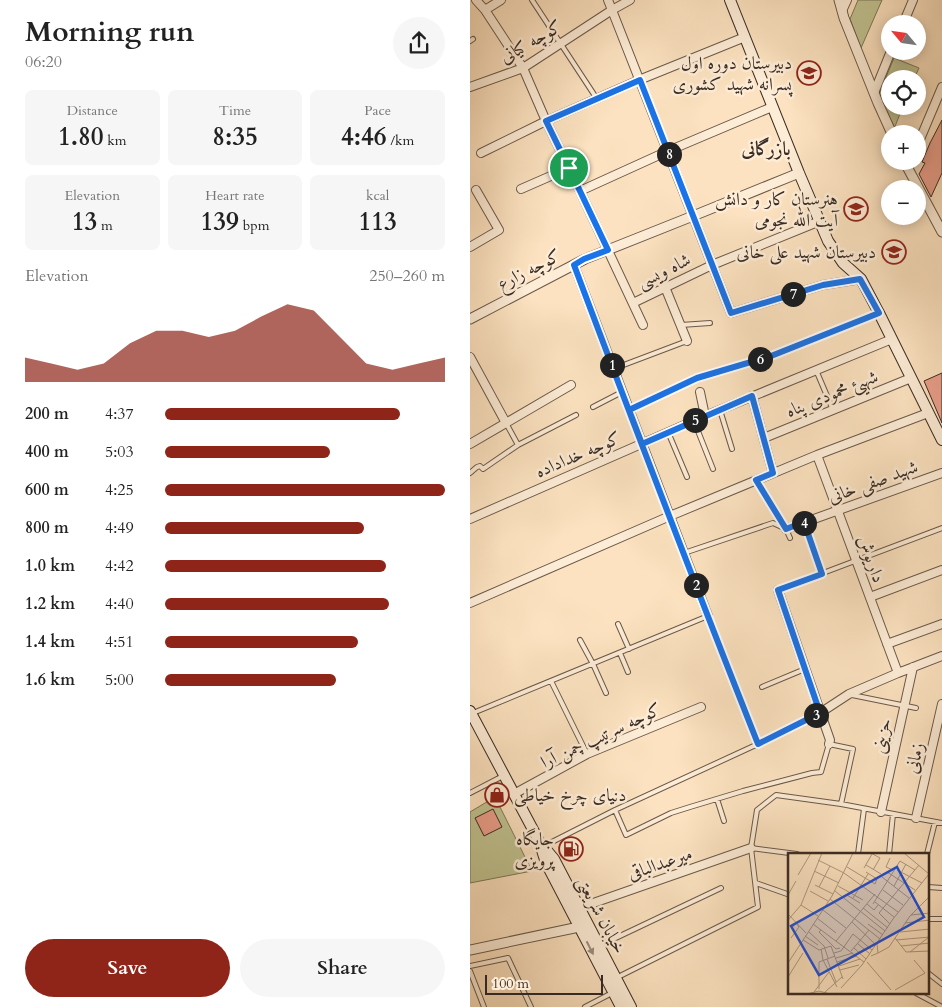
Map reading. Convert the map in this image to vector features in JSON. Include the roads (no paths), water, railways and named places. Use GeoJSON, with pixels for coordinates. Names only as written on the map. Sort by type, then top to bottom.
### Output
{"type":"FeatureCollection","features":[{"type":"Feature","properties":{"kind":"main road"},"geometry":{"type":"LineString","coordinates":[[730,0],[828,241],[843,263],[860,279],[892,338],[942,440]]}},
{"type":"Feature","properties":{"kind":"main road","name":"خیابان شریعتی"},"geometry":{"type":"LineString","coordinates":[[471,713],[541,844],[554,859],[631,1007]]}},
{"type":"Feature","properties":{"kind":"main road","name":"خیابان شریعتی"},"geometry":{"type":"LineString","coordinates":[[541,844],[546,863],[621,1007]]}},
{"type":"Feature","properties":{"kind":"street"},"geometry":{"type":"LineString","coordinates":[[476,0],[485,10],[523,68],[546,121],[643,325]]}},
{"type":"Feature","properties":{"kind":"street"},"geometry":{"type":"LineString","coordinates":[[485,10],[501,0]]}},
{"type":"Feature","properties":{"kind":"street"},"geometry":{"type":"LineString","coordinates":[[608,0],[731,313],[823,285],[860,279]]}},
{"type":"Feature","properties":{"kind":"street","name":"کوچه کیانی"},"geometry":{"type":"LineString","coordinates":[[470,88],[523,68],[630,0]]}},
{"type":"Feature","properties":{"kind":"street"},"geometry":{"type":"LineString","coordinates":[[840,0],[842,11],[888,125]]}},
{"type":"Feature","properties":{"kind":"street"},"geometry":{"type":"LineString","coordinates":[[842,11],[847,0]]}},
{"type":"Feature","properties":{"kind":"street"},"geometry":{"type":"LineString","coordinates":[[907,15],[913,0]]}},
{"type":"Feature","properties":{"kind":"street"},"geometry":{"type":"LineString","coordinates":[[481,153],[597,98],[745,37]]}},
{"type":"Feature","properties":{"kind":"street"},"geometry":{"type":"LineString","coordinates":[[874,93],[888,60]]}},
{"type":"Feature","properties":{"kind":"street"},"geometry":{"type":"LineString","coordinates":[[926,125],[942,87]]}},
{"type":"Feature","properties":{"kind":"street"},"geometry":{"type":"LineString","coordinates":[[580,191],[772,107]]}},
{"type":"Feature","properties":{"kind":"street"},"geometry":{"type":"LineString","coordinates":[[521,189],[569,168]]}},
{"type":"Feature","properties":{"kind":"street"},"geometry":{"type":"LineString","coordinates":[[910,170],[942,232]]}},
{"type":"Feature","properties":{"kind":"street","name":"کوچه زارع"},"geometry":{"type":"LineString","coordinates":[[470,319],[584,259],[799,173]]}},
{"type":"Feature","properties":{"kind":"street"},"geometry":{"type":"LineString","coordinates":[[470,247],[499,230],[473,192]]}},
{"type":"Feature","properties":{"kind":"street","name":"شاه ویسی"},"geometry":{"type":"LineString","coordinates":[[633,303],[712,264],[820,221]]}},
{"type":"Feature","properties":{"kind":"street"},"geometry":{"type":"LineString","coordinates":[[574,265],[708,616]]}},
{"type":"Feature","properties":{"kind":"street"},"geometry":{"type":"LineString","coordinates":[[665,287],[687,341]]}},
{"type":"Feature","properties":{"kind":"street","name":"کوچه خداداده"},"geometry":{"type":"LineString","coordinates":[[470,519],[705,416],[892,338]]}},
{"type":"Feature","properties":{"kind":"street"},"geometry":{"type":"LineString","coordinates":[[470,357],[506,423]]}},
{"type":"Feature","properties":{"kind":"street"},"geometry":{"type":"LineString","coordinates":[[470,376],[478,372]]}},
{"type":"Feature","properties":{"kind":"street","name":"شهیئ محمودی پناه"},"geometry":{"type":"LineString","coordinates":[[764,438],[911,378]]}},
{"type":"Feature","properties":{"kind":"street"},"geometry":{"type":"LineString","coordinates":[[470,444],[572,386]]}},
{"type":"Feature","properties":{"kind":"street"},"geometry":{"type":"LineString","coordinates":[[700,392],[705,416]]}},
{"type":"Feature","properties":{"kind":"street"},"geometry":{"type":"LineString","coordinates":[[752,396],[773,473]]}},
{"type":"Feature","properties":{"kind":"street"},"geometry":{"type":"LineString","coordinates":[[470,603],[756,480],[928,413]]}},
{"type":"Feature","properties":{"kind":"street","name":"داریوش"},"geometry":{"type":"LineString","coordinates":[[817,455],[898,673]]}},
{"type":"Feature","properties":{"kind":"street","name":"شهید صفی خانی"},"geometry":{"type":"LineString","coordinates":[[786,529],[942,473]]}},
{"type":"Feature","properties":{"kind":"street"},"geometry":{"type":"LineString","coordinates":[[870,597],[942,570]]}},
{"type":"Feature","properties":{"kind":"street"},"geometry":{"type":"LineString","coordinates":[[778,590],[830,740],[829,744]]}},
{"type":"Feature","properties":{"kind":"street"},"geometry":{"type":"LineString","coordinates":[[887,644],[942,624]]}},
{"type":"Feature","properties":{"kind":"street"},"geometry":{"type":"LineString","coordinates":[[820,713],[849,694],[942,656]]}},
{"type":"Feature","properties":{"kind":"street","name":"حزینی"},"geometry":{"type":"LineString","coordinates":[[881,812],[913,667]]}},
{"type":"Feature","properties":{"kind":"street","name":"زمانی"},"geometry":{"type":"LineString","coordinates":[[916,818],[942,704]]}},
{"type":"Feature","properties":{"kind":"street","name":"کوچه سرتیپ چمن آرا"},"geometry":{"type":"LineString","coordinates":[[514,794],[587,754],[701,707]]}},
{"type":"Feature","properties":{"kind":"street","name":"میرعبدالباقی"},"geometry":{"type":"LineString","coordinates":[[579,908],[751,848]]}},
{"type":"Feature","properties":{"kind":"street"},"geometry":{"type":"LineString","coordinates":[[470,950],[579,927]]}},
{"type":"Feature","properties":{"kind":"lane"},"geometry":{"type":"LineString","coordinates":[[532,0],[597,98]]}},
{"type":"Feature","properties":{"kind":"lane"},"geometry":{"type":"LineString","coordinates":[[629,410],[697,378],[771,356],[879,313]]}},
{"type":"Feature","properties":{"kind":"lane"},"geometry":{"type":"LineString","coordinates":[[681,326],[710,323]]}},
{"type":"Feature","properties":{"kind":"lane"},"geometry":{"type":"LineString","coordinates":[[614,369],[687,341]]}},
{"type":"Feature","properties":{"kind":"lane"},"geometry":{"type":"LineString","coordinates":[[816,370],[833,410]]}},
{"type":"Feature","properties":{"kind":"lane"},"geometry":{"type":"LineString","coordinates":[[593,407],[622,392]]}},
{"type":"Feature","properties":{"kind":"lane"},"geometry":{"type":"LineString","coordinates":[[720,410],[732,448]]}},
{"type":"Feature","properties":{"kind":"lane"},"geometry":{"type":"LineString","coordinates":[[470,473],[480,466],[483,469],[518,445],[576,415]]}},
{"type":"Feature","properties":{"kind":"lane"},"geometry":{"type":"LineString","coordinates":[[694,421],[713,469]]}},
{"type":"Feature","properties":{"kind":"lane"},"geometry":{"type":"LineString","coordinates":[[506,423],[518,445]]}},
{"type":"Feature","properties":{"kind":"lane"},"geometry":{"type":"LineString","coordinates":[[668,432],[687,477]]}},
{"type":"Feature","properties":{"kind":"lane"},"geometry":{"type":"LineString","coordinates":[[756,480],[790,538]]}},
{"type":"Feature","properties":{"kind":"lane"},"geometry":{"type":"LineString","coordinates":[[804,522],[822,574]]}},
{"type":"Feature","properties":{"kind":"lane"},"geometry":{"type":"LineString","coordinates":[[684,553],[773,523],[786,529]]}},
{"type":"Feature","properties":{"kind":"lane"},"geometry":{"type":"LineString","coordinates":[[778,590],[942,528]]}},
{"type":"Feature","properties":{"kind":"lane"},"geometry":{"type":"LineString","coordinates":[[471,713],[708,616],[758,744]]}},
{"type":"Feature","properties":{"kind":"lane"},"geometry":{"type":"LineString","coordinates":[[618,624],[630,649]]}},
{"type":"Feature","properties":{"kind":"lane"},"geometry":{"type":"LineString","coordinates":[[580,640],[606,693]]}},
{"type":"Feature","properties":{"kind":"lane"},"geometry":{"type":"LineString","coordinates":[[620,652],[628,672]]}},
{"type":"Feature","properties":{"kind":"lane"},"geometry":{"type":"LineString","coordinates":[[762,687],[805,669]]}},
{"type":"Feature","properties":{"kind":"lane"},"geometry":{"type":"LineString","coordinates":[[552,681],[587,754]]}},
{"type":"Feature","properties":{"kind":"lane"},"geometry":{"type":"LineString","coordinates":[[849,694],[916,708]]}},
{"type":"Feature","properties":{"kind":"lane"},"geometry":{"type":"LineString","coordinates":[[541,844],[758,744],[820,713]]}},
{"type":"Feature","properties":{"kind":"lane"},"geometry":{"type":"LineString","coordinates":[[615,810],[626,834],[671,813],[743,790],[821,772],[829,744],[854,750],[841,804]]}},
{"type":"Feature","properties":{"kind":"lane"},"geometry":{"type":"LineString","coordinates":[[470,793],[504,775]]}},
{"type":"Feature","properties":{"kind":"lane"},"geometry":{"type":"LineString","coordinates":[[616,978],[758,906],[751,848],[757,810],[776,795],[841,804],[942,823]]}},
{"type":"Feature","properties":{"kind":"lane"},"geometry":{"type":"LineString","coordinates":[[717,799],[724,821]]}},
{"type":"Feature","properties":{"kind":"lane"},"geometry":{"type":"LineString","coordinates":[[858,853],[864,809]]}},
{"type":"Feature","properties":{"kind":"lane"},"geometry":{"type":"LineString","coordinates":[[889,853],[893,814]]}},
{"type":"Feature","properties":{"kind":"lane"},"geometry":{"type":"LineString","coordinates":[[927,853],[935,822]]}},
{"type":"Feature","properties":{"kind":"lane"},"geometry":{"type":"LineString","coordinates":[[751,848],[790,853]]}},
{"type":"Feature","properties":{"kind":"lane"},"geometry":{"type":"LineString","coordinates":[[756,883],[788,894]]}},
{"type":"Feature","properties":{"kind":"lane"},"geometry":{"type":"LineString","coordinates":[[599,946],[721,888]]}},
{"type":"Feature","properties":{"kind":"lane"},"geometry":{"type":"LineString","coordinates":[[470,966],[508,958],[531,1007]]}},
{"type":"Feature","properties":{"kind":"lane"},"geometry":{"type":"LineString","coordinates":[[470,971],[484,1007]]}},
{"type":"Feature","properties":{"kind":"lane"},"geometry":{"type":"LineString","coordinates":[[930,975],[942,984]]}},
{"type":"Feature","properties":{"kind":"lane"},"geometry":{"type":"LineString","coordinates":[[585,1007],[613,992]]}},
{"type":"Feature","properties":{"kind":"lane"},"geometry":{"type":"LineString","coordinates":[[918,994],[942,1007]]}},
{"type":"Feature","properties":{"kind":"place","name":"دبیرستان دوره اول پسرانه شهید کشوری"},"geometry":{"type":"Point","coordinates":[809,73]}},
{"type":"Feature","properties":{"kind":"place","name":"هنرستان کار و دانش آیت الله نجومی"},"geometry":{"type":"Point","coordinates":[856,209]}},
{"type":"Feature","properties":{"kind":"place","name":"دبیرستان شهید علی خانی"},"geometry":{"type":"Point","coordinates":[894,252]}},
{"type":"Feature","properties":{"kind":"place","name":"دنیای چرخ خیاطی"},"geometry":{"type":"Point","coordinates":[497,795]}},
{"type":"Feature","properties":{"kind":"place","name":"جایگاه پرویزی"},"geometry":{"type":"Point","coordinates":[571,849]}},
{"type":"Feature","properties":{"kind":"district","name":"بازرگانی"},"geometry":{"type":"Point","coordinates":[766,149]}}]}
